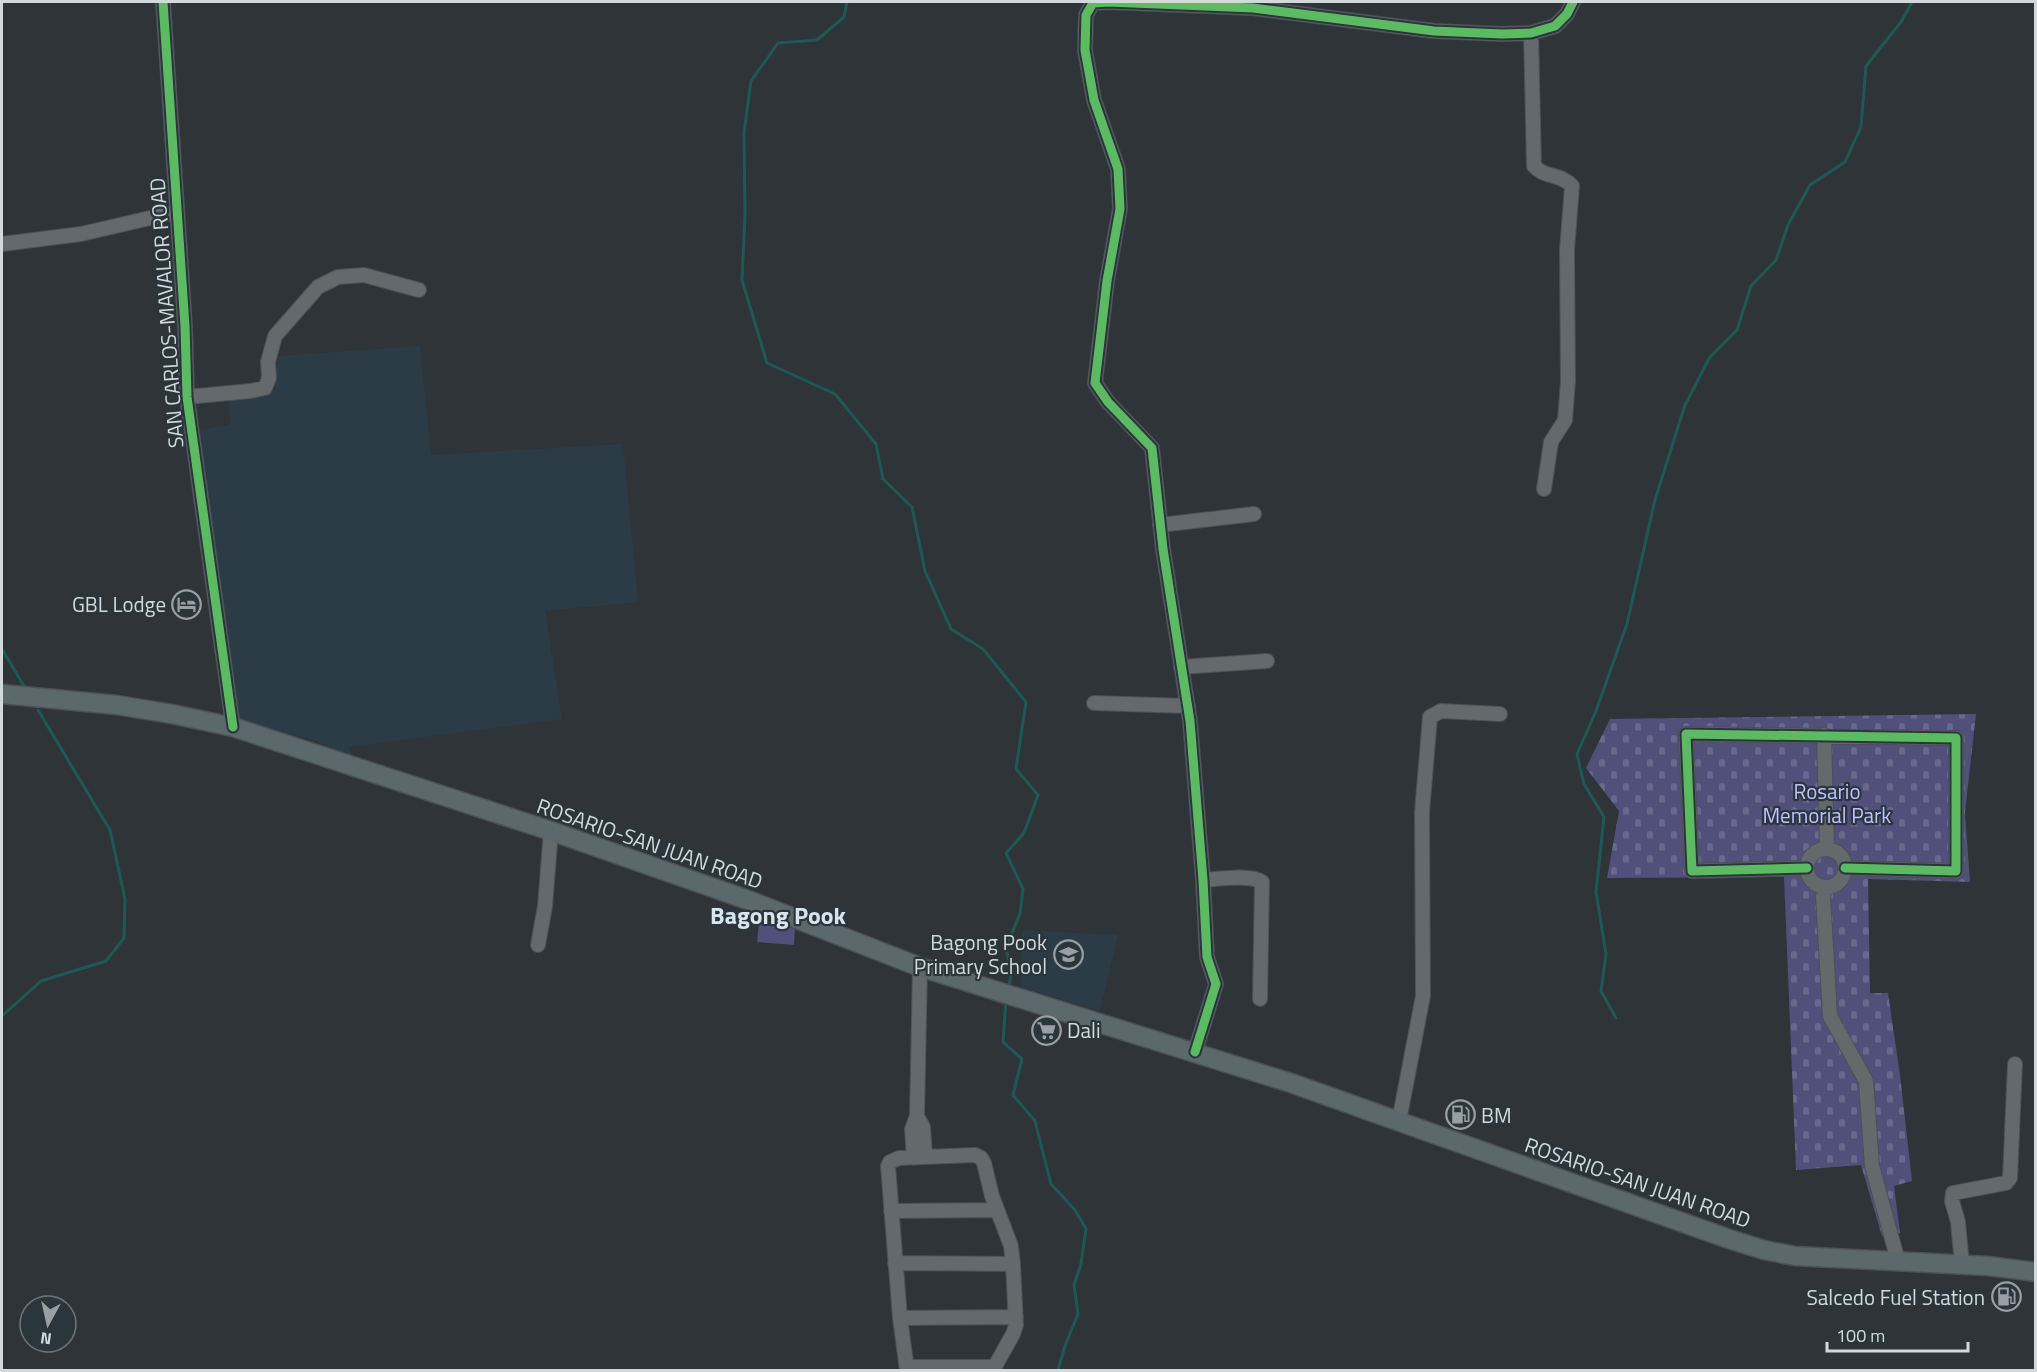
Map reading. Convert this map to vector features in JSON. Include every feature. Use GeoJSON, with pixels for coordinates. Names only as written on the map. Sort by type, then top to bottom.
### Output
{"type":"FeatureCollection","features":[{"type":"Feature","properties":{"kind":"main road","name":"ROSARIO-SAN JUAN ROAD"},"geometry":{"type":"LineString","coordinates":[[2,694],[117,705],[233,727],[551,831],[748,900],[920,967],[1291,1083],[1764,1250],[1795,1256],[1962,1265],[2036,1272]]}},
{"type":"Feature","properties":{"kind":"street","name":"SAN CARLOS-MAVALOR ROAD"},"geometry":{"type":"LineString","coordinates":[[163,2],[185,326],[187,397],[233,727]]}},
{"type":"Feature","properties":{"kind":"street"},"geometry":{"type":"LineString","coordinates":[[1195,1052],[1216,984],[1207,957],[1203,880],[1188,706],[1160,525],[1152,448],[1108,402],[1095,382],[1107,281],[1120,209],[1118,169],[1094,100],[1085,50],[1086,15],[1093,2],[1253,8],[1434,31],[1502,34],[1531,33],[1555,26],[1567,14],[1573,2]]}},
{"type":"Feature","properties":{"kind":"street"},"geometry":{"type":"LineString","coordinates":[[1531,33],[1534,166],[1539,172],[1566,179],[1572,186],[1567,250],[1568,381],[1565,420],[1551,442],[1544,489]]}},
{"type":"Feature","properties":{"kind":"street"},"geometry":{"type":"LineString","coordinates":[[2,244],[81,234],[176,212]]}},
{"type":"Feature","properties":{"kind":"street"},"geometry":{"type":"LineString","coordinates":[[187,397],[265,388],[269,378],[268,362],[275,336],[318,287],[338,277],[364,276],[419,290]]}},
{"type":"Feature","properties":{"kind":"street"},"geometry":{"type":"LineString","coordinates":[[1160,525],[1254,514]]}},
{"type":"Feature","properties":{"kind":"street"},"geometry":{"type":"LineString","coordinates":[[1181,667],[1266,661]]}},
{"type":"Feature","properties":{"kind":"street"},"geometry":{"type":"LineString","coordinates":[[1094,703],[1188,706]]}},
{"type":"Feature","properties":{"kind":"street"},"geometry":{"type":"LineString","coordinates":[[1399,1121],[1424,996],[1422,812],[1430,717],[1441,711],[1500,714]]}},
{"type":"Feature","properties":{"kind":"street"},"geometry":{"type":"LineString","coordinates":[[1808,868],[1692,871],[1686,734],[1956,738],[1956,871],[1845,868]]}},
{"type":"Feature","properties":{"kind":"street"},"geometry":{"type":"LineString","coordinates":[[1824,735],[1827,849]]}},
{"type":"Feature","properties":{"kind":"street"},"geometry":{"type":"LineString","coordinates":[[538,945],[545,906],[551,831]]}},
{"type":"Feature","properties":{"kind":"street"},"geometry":{"type":"LineString","coordinates":[[1827,849],[1842,857],[1845,868],[1837,884],[1825,887],[1813,881],[1808,868],[1811,857],[1827,849]]}},
{"type":"Feature","properties":{"kind":"street"},"geometry":{"type":"LineString","coordinates":[[1203,880],[1250,878],[1262,882],[1260,999]]}},
{"type":"Feature","properties":{"kind":"street"},"geometry":{"type":"LineString","coordinates":[[1825,887],[1823,896],[1830,1016],[1866,1081],[1872,1166],[1898,1261]]}},
{"type":"Feature","properties":{"kind":"street"},"geometry":{"type":"LineString","coordinates":[[920,967],[916,1116],[912,1130],[920,1156]]}},
{"type":"Feature","properties":{"kind":"street"},"geometry":{"type":"LineString","coordinates":[[1962,1265],[1958,1222],[1952,1201],[1953,1192],[2006,1183],[2010,1178],[2015,1064]]}},
{"type":"Feature","properties":{"kind":"street"},"geometry":{"type":"LineString","coordinates":[[975,1155],[984,1163],[996,1210],[1008,1238],[1013,1264],[1016,1317],[1013,1334],[993,1369],[907,1369],[900,1318],[888,1170],[890,1162],[899,1158],[920,1156],[975,1155]]}},
{"type":"Feature","properties":{"kind":"street"},"geometry":{"type":"LineString","coordinates":[[891,1211],[996,1210]]}},
{"type":"Feature","properties":{"kind":"street"},"geometry":{"type":"LineString","coordinates":[[895,1263],[1013,1264]]}},
{"type":"Feature","properties":{"kind":"street"},"geometry":{"type":"LineString","coordinates":[[900,1318],[1016,1317]]}},
{"type":"Feature","properties":{"kind":"shaded area"},"geometry":{"type":"Polygon","coordinates":[[[420,346],[431,455],[623,444],[638,602],[545,611],[562,719],[349,747],[352,757],[313,740],[236,719],[197,431],[230,425],[229,396],[274,389],[279,356],[420,346]]]}},
{"type":"Feature","properties":{"kind":"shaded area","name":"Bagong Pook Primary School"},"geometry":{"type":"Polygon","coordinates":[[[1022,930],[1118,935],[1100,1011],[1021,987],[1022,930]]]}},
{"type":"Feature","properties":{"kind":"green space","name":"Rosario Memorial Park"},"geometry":{"type":"Polygon","coordinates":[[[1976,714],[1965,812],[1970,882],[1868,879],[1870,993],[1888,993],[1912,1181],[1894,1186],[1900,1233],[1882,1236],[1861,1165],[1796,1170],[1784,877],[1607,878],[1619,811],[1586,768],[1610,719],[1976,714]]]}},
{"type":"Feature","properties":{"kind":"green space"},"geometry":{"type":"Polygon","coordinates":[[[759,924],[795,927],[794,945],[757,942],[759,924]]]}},
{"type":"Feature","properties":{"kind":"waterway"},"geometry":{"type":"LineString","coordinates":[[847,2],[844,17],[817,40],[778,43],[751,81],[744,133],[745,216],[742,280],[767,363],[835,394],[876,444],[883,479],[912,507],[925,571],[951,629],[983,649],[1026,702],[1016,769],[1038,795],[1024,833],[1006,853],[1023,889],[1020,914],[1006,947],[1011,974],[1009,987]]}},
{"type":"Feature","properties":{"kind":"waterway"},"geometry":{"type":"LineString","coordinates":[[1616,1018],[1601,991],[1606,954],[1596,892],[1604,817],[1584,784],[1577,754],[1596,711],[1627,624],[1655,500],[1685,405],[1710,357],[1737,330],[1751,286],[1776,260],[1788,225],[1810,185],[1845,162],[1861,127],[1866,66],[1901,22],[1912,2]]}},
{"type":"Feature","properties":{"kind":"waterway"},"geometry":{"type":"LineString","coordinates":[[2,649],[24,686]]}},
{"type":"Feature","properties":{"kind":"waterway"},"geometry":{"type":"LineString","coordinates":[[2,1016],[41,981],[106,961],[124,938],[125,899],[110,830],[38,710]]}},
{"type":"Feature","properties":{"kind":"waterway"},"geometry":{"type":"LineString","coordinates":[[1006,1000],[1003,1042],[1022,1059],[1013,1095],[1035,1121],[1051,1184],[1075,1210],[1086,1229],[1081,1264],[1074,1285],[1078,1314],[1058,1370]]}},
{"type":"Feature","properties":{"kind":"cycle path"},"geometry":{"type":"LineString","coordinates":[[163,2],[185,326],[187,397],[233,727]]}},
{"type":"Feature","properties":{"kind":"cycle path"},"geometry":{"type":"LineString","coordinates":[[1195,1052],[1216,984],[1207,957],[1190,721],[1163,549],[1152,448],[1108,402],[1095,383],[1107,281],[1120,209],[1118,169],[1094,100],[1085,50],[1086,15],[1093,3],[1109,2],[1253,8],[1434,31],[1502,34],[1531,33],[1555,26],[1567,14],[1573,2]]}},
{"type":"Feature","properties":{"kind":"cycle path"},"geometry":{"type":"LineString","coordinates":[[1807,868],[1692,871],[1686,734],[1956,738],[1956,871],[1845,868]]}},
{"type":"Feature","properties":{"kind":"place","name":"GBL Lodge"},"geometry":{"type":"Point","coordinates":[187,604]}},
{"type":"Feature","properties":{"kind":"place","name":"Bagong Pook Primary School"},"geometry":{"type":"Point","coordinates":[1068,954]}},
{"type":"Feature","properties":{"kind":"place","name":"Dali"},"geometry":{"type":"Point","coordinates":[1046,1030]}},
{"type":"Feature","properties":{"kind":"place","name":"BM"},"geometry":{"type":"Point","coordinates":[1460,1115]}},
{"type":"Feature","properties":{"kind":"place","name":"Salcedo Fuel Station"},"geometry":{"type":"Point","coordinates":[2006,1297]}},
{"type":"Feature","properties":{"kind":"district","name":"Bagong Pook"},"geometry":{"type":"Point","coordinates":[778,915]}}]}
